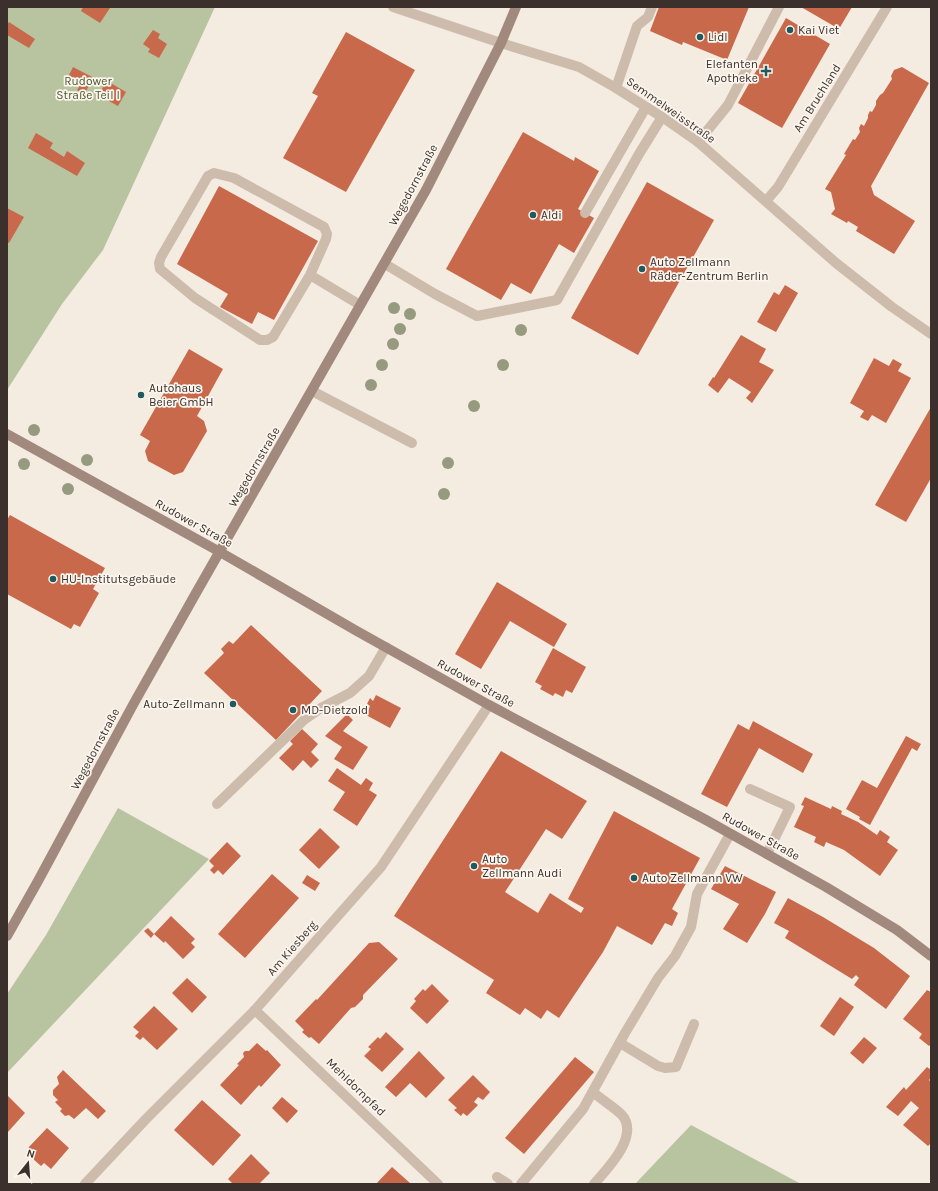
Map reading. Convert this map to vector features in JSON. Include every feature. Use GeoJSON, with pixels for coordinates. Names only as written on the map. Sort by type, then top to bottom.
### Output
{"type":"FeatureCollection","features":[{"type":"Feature","properties":{"kind":"street","name":"Semmelweisstraße"},"geometry":{"type":"LineString","coordinates":[[393,7],[579,67],[616,88],[698,142],[836,263],[892,308],[931,334]]}},
{"type":"Feature","properties":{"kind":"street","name":"Wegedornstraße"},"geometry":{"type":"LineString","coordinates":[[7,936],[193,598],[430,184],[501,43],[516,7]]}},
{"type":"Feature","properties":{"kind":"street"},"geometry":{"type":"LineString","coordinates":[[616,88],[637,26],[648,17],[652,7]]}},
{"type":"Feature","properties":{"kind":"street"},"geometry":{"type":"LineString","coordinates":[[698,142],[728,105],[779,7]]}},
{"type":"Feature","properties":{"kind":"street","name":"Am Bruchland"},"geometry":{"type":"LineString","coordinates":[[766,201],[778,187],[887,7]]}},
{"type":"Feature","properties":{"kind":"street"},"geometry":{"type":"LineString","coordinates":[[585,213],[646,107]]}},
{"type":"Feature","properties":{"kind":"street"},"geometry":{"type":"LineString","coordinates":[[385,264],[435,294],[477,316],[557,300],[639,154],[662,117]]}},
{"type":"Feature","properties":{"kind":"street"},"geometry":{"type":"LineString","coordinates":[[214,173],[234,178],[324,227],[327,234],[326,239],[310,274],[273,337],[267,340],[260,340],[195,298],[160,269],[159,263],[161,257],[208,176],[214,173]]}},
{"type":"Feature","properties":{"kind":"street"},"geometry":{"type":"LineString","coordinates":[[310,274],[360,305]]}},
{"type":"Feature","properties":{"kind":"street"},"geometry":{"type":"LineString","coordinates":[[312,391],[412,443]]}},
{"type":"Feature","properties":{"kind":"street","name":"Rudower Straße"},"geometry":{"type":"LineString","coordinates":[[7,434],[220,552],[489,705],[826,887],[890,926],[931,956]]}},
{"type":"Feature","properties":{"kind":"street"},"geometry":{"type":"LineString","coordinates":[[217,804],[304,720],[320,708],[350,693],[368,676],[386,647]]}},
{"type":"Feature","properties":{"kind":"street","name":"Am Kiesberg"},"geometry":{"type":"LineString","coordinates":[[85,1184],[146,1119],[255,1010],[381,867],[489,705]]}},
{"type":"Feature","properties":{"kind":"street"},"geometry":{"type":"LineString","coordinates":[[750,789],[790,808],[767,854]]}},
{"type":"Feature","properties":{"kind":"street"},"geometry":{"type":"LineString","coordinates":[[521,1184],[583,1109],[658,978],[675,956],[691,927],[697,894],[730,834]]}},
{"type":"Feature","properties":{"kind":"street","name":"Mehldornpfad"},"geometry":{"type":"LineString","coordinates":[[255,1010],[438,1184]]}},
{"type":"Feature","properties":{"kind":"street"},"geometry":{"type":"LineString","coordinates":[[620,1043],[658,1066],[665,1068],[676,1067],[694,1024]]}},
{"type":"Feature","properties":{"kind":"street"},"geometry":{"type":"LineString","coordinates":[[593,1092],[623,1116],[628,1129],[625,1143],[614,1160],[594,1184]]}},
{"type":"Feature","properties":{"kind":"street"},"geometry":{"type":"LineString","coordinates":[[497,1177],[508,1184]]}},
{"type":"Feature","properties":{"kind":"green space","name":"Rudower Straße Teil I"},"geometry":{"type":"Polygon","coordinates":[[[7,7],[215,7],[103,250],[62,304],[7,390],[7,7]]]}},
{"type":"Feature","properties":{"kind":"green space"},"geometry":{"type":"Polygon","coordinates":[[[118,808],[209,859],[7,1073],[7,994],[46,935],[118,808]]]}},
{"type":"Feature","properties":{"kind":"green space"},"geometry":{"type":"Polygon","coordinates":[[[691,1125],[801,1184],[635,1184],[691,1125]]]}},
{"type":"Feature","properties":{"kind":"building"},"geometry":{"type":"Polygon","coordinates":[[[83,7],[110,8],[100,23],[81,11],[83,7]]]}},
{"type":"Feature","properties":{"kind":"building","name":"Lidl"},"geometry":{"type":"Polygon","coordinates":[[[659,7],[749,7],[727,60],[683,42],[682,45],[650,31],[659,7]]]}},
{"type":"Feature","properties":{"kind":"building"},"geometry":{"type":"Polygon","coordinates":[[[801,7],[852,7],[839,29],[801,7]]]}},
{"type":"Feature","properties":{"kind":"building"},"geometry":{"type":"Polygon","coordinates":[[[786,18],[830,44],[782,128],[738,103],[786,18]]]}},
{"type":"Feature","properties":{"kind":"building"},"geometry":{"type":"Polygon","coordinates":[[[9,22],[35,39],[29,48],[7,35],[7,25],[9,22]]]}},
{"type":"Feature","properties":{"kind":"building"},"geometry":{"type":"Polygon","coordinates":[[[153,30],[160,34],[158,38],[167,44],[159,58],[148,52],[150,49],[143,44],[153,30]]]}},
{"type":"Feature","properties":{"kind":"building"},"geometry":{"type":"Polygon","coordinates":[[[346,32],[415,70],[346,192],[283,158],[318,96],[312,93],[346,32]]]}},
{"type":"Feature","properties":{"kind":"building"},"geometry":{"type":"Polygon","coordinates":[[[73,67],[94,78],[84,94],[77,90],[81,84],[68,77],[73,67]]]}},
{"type":"Feature","properties":{"kind":"building"},"geometry":{"type":"Polygon","coordinates":[[[902,67],[929,83],[871,186],[874,195],[915,221],[894,254],[856,231],[858,227],[831,214],[835,209],[831,192],[825,189],[846,155],[844,154],[853,139],[855,140],[860,132],[859,128],[861,124],[864,126],[870,111],[872,112],[876,105],[876,101],[892,79],[891,76],[894,70],[902,67]]]}},
{"type":"Feature","properties":{"kind":"building"},"geometry":{"type":"Polygon","coordinates":[[[107,81],[126,92],[118,106],[98,95],[107,81]]]}},
{"type":"Feature","properties":{"kind":"building","name":"Aldi"},"geometry":{"type":"Polygon","coordinates":[[[523,132],[574,161],[575,157],[599,171],[578,209],[594,218],[574,253],[559,244],[531,294],[511,283],[501,300],[446,269],[523,132]]]}},
{"type":"Feature","properties":{"kind":"building"},"geometry":{"type":"Polygon","coordinates":[[[36,133],[53,143],[50,148],[64,157],[67,151],[85,163],[77,176],[28,148],[36,133]]]}},
{"type":"Feature","properties":{"kind":"building","name":"Auto Zellmann Räder-Zentrum Berlin"},"geometry":{"type":"Polygon","coordinates":[[[647,182],[714,220],[638,355],[571,318],[647,182]]]}},
{"type":"Feature","properties":{"kind":"building"},"geometry":{"type":"Polygon","coordinates":[[[219,186],[318,241],[274,320],[258,312],[252,324],[220,307],[228,294],[177,264],[219,186]]]}},
{"type":"Feature","properties":{"kind":"building"},"geometry":{"type":"Polygon","coordinates":[[[7,208],[24,217],[9,243],[7,242],[7,208]]]}},
{"type":"Feature","properties":{"kind":"building"},"geometry":{"type":"Polygon","coordinates":[[[785,285],[798,293],[776,332],[757,322],[774,292],[779,295],[785,285]]]}},
{"type":"Feature","properties":{"kind":"building"},"geometry":{"type":"Polygon","coordinates":[[[741,335],[766,349],[759,362],[774,370],[752,403],[746,398],[751,392],[729,378],[718,393],[708,385],[741,335]]]}},
{"type":"Feature","properties":{"kind":"building"},"geometry":{"type":"Polygon","coordinates":[[[189,349],[223,369],[197,416],[204,421],[207,431],[183,472],[174,475],[148,461],[145,451],[150,441],[140,435],[189,349]]]}},
{"type":"Feature","properties":{"kind":"building"},"geometry":{"type":"Polygon","coordinates":[[[874,358],[889,366],[893,359],[902,364],[898,371],[911,378],[886,423],[872,415],[868,421],[860,417],[864,411],[850,403],[874,358]]]}},
{"type":"Feature","properties":{"kind":"building"},"geometry":{"type":"Polygon","coordinates":[[[931,407],[931,478],[906,522],[875,505],[931,407]]]}},
{"type":"Feature","properties":{"kind":"building","name":"HU-Institutsgebäude"},"geometry":{"type":"Polygon","coordinates":[[[10,515],[105,568],[93,589],[99,593],[80,627],[74,624],[71,629],[7,594],[7,520],[10,515]]]}},
{"type":"Feature","properties":{"kind":"building"},"geometry":{"type":"Polygon","coordinates":[[[497,582],[567,624],[554,647],[510,621],[481,669],[455,654],[497,582]]]}},
{"type":"Feature","properties":{"kind":"building"},"geometry":{"type":"Polygon","coordinates":[[[251,625],[322,691],[276,740],[204,673],[224,653],[221,649],[229,641],[233,644],[251,625]]]}},
{"type":"Feature","properties":{"kind":"building"},"geometry":{"type":"Polygon","coordinates":[[[553,648],[586,667],[572,693],[566,690],[563,697],[555,693],[553,696],[540,689],[542,686],[535,682],[553,648]]]}},
{"type":"Feature","properties":{"kind":"building"},"geometry":{"type":"Polygon","coordinates":[[[376,695],[401,708],[390,728],[366,715],[370,706],[367,704],[370,698],[373,701],[376,695]]]}},
{"type":"Feature","properties":{"kind":"building"},"geometry":{"type":"Polygon","coordinates":[[[347,714],[353,720],[343,731],[368,747],[353,770],[334,759],[342,747],[325,736],[347,714]]]}},
{"type":"Feature","properties":{"kind":"building"},"geometry":{"type":"Polygon","coordinates":[[[753,721],[813,754],[803,773],[759,748],[727,807],[701,794],[738,724],[749,730],[753,721]]]}},
{"type":"Feature","properties":{"kind":"building"},"geometry":{"type":"Polygon","coordinates":[[[302,729],[318,744],[311,752],[319,760],[311,768],[303,760],[293,771],[279,758],[293,744],[290,741],[302,729]]]}},
{"type":"Feature","properties":{"kind":"building"},"geometry":{"type":"Polygon","coordinates":[[[906,736],[921,744],[917,751],[912,748],[870,825],[846,809],[862,780],[877,788],[906,736]]]}},
{"type":"Feature","properties":{"kind":"building"},"geometry":{"type":"Polygon","coordinates":[[[501,751],[587,801],[562,839],[546,829],[505,892],[538,913],[550,893],[581,913],[584,908],[568,899],[614,811],[700,858],[672,909],[678,913],[672,926],[665,923],[652,945],[617,926],[603,952],[559,1018],[547,1010],[541,1019],[525,1008],[520,1015],[486,993],[494,980],[394,916],[501,751]]]}},
{"type":"Feature","properties":{"kind":"building"},"geometry":{"type":"Polygon","coordinates":[[[337,768],[361,785],[366,778],[373,783],[369,790],[377,795],[357,826],[333,810],[345,792],[328,781],[337,768]]]}},
{"type":"Feature","properties":{"kind":"building"},"geometry":{"type":"Polygon","coordinates":[[[805,797],[831,809],[832,806],[842,811],[841,814],[858,822],[877,835],[880,830],[890,837],[887,842],[898,850],[880,876],[844,850],[826,842],[824,847],[814,842],[816,837],[794,827],[804,806],[801,805],[805,797]]]}},
{"type":"Feature","properties":{"kind":"building"},"geometry":{"type":"Polygon","coordinates":[[[320,828],[340,847],[319,869],[299,850],[320,828]]]}},
{"type":"Feature","properties":{"kind":"building"},"geometry":{"type":"Polygon","coordinates":[[[227,842],[241,856],[223,875],[218,870],[214,874],[210,870],[214,866],[209,861],[227,842]]]}},
{"type":"Feature","properties":{"kind":"building"},"geometry":{"type":"Polygon","coordinates":[[[725,866],[776,892],[765,914],[747,943],[723,929],[739,904],[711,889],[725,866]]]}},
{"type":"Feature","properties":{"kind":"building"},"geometry":{"type":"Polygon","coordinates":[[[272,874],[299,898],[245,958],[218,934],[272,874]]]}},
{"type":"Feature","properties":{"kind":"building"},"geometry":{"type":"Polygon","coordinates":[[[307,875],[320,883],[315,891],[302,883],[307,875]]]}},
{"type":"Feature","properties":{"kind":"building"},"geometry":{"type":"Polygon","coordinates":[[[788,898],[874,948],[910,976],[886,1009],[854,985],[859,978],[856,975],[852,979],[785,938],[789,931],[774,923],[788,898]]]}},
{"type":"Feature","properties":{"kind":"building"},"geometry":{"type":"Polygon","coordinates":[[[171,916],[195,939],[191,943],[195,947],[183,959],[165,941],[164,943],[154,934],[171,916]]]}},
{"type":"Feature","properties":{"kind":"building"},"geometry":{"type":"Polygon","coordinates":[[[148,928],[154,934],[151,938],[144,931],[148,928]]]}},
{"type":"Feature","properties":{"kind":"building"},"geometry":{"type":"Polygon","coordinates":[[[379,942],[398,959],[363,995],[363,999],[355,1007],[351,1008],[319,1044],[311,1037],[309,1038],[302,1032],[304,1030],[295,1021],[316,999],[317,1000],[369,943],[379,942]]]}},
{"type":"Feature","properties":{"kind":"building"},"geometry":{"type":"Polygon","coordinates":[[[187,978],[207,997],[192,1013],[172,993],[187,978]]]}},
{"type":"Feature","properties":{"kind":"building"},"geometry":{"type":"Polygon","coordinates":[[[432,984],[449,1001],[427,1024],[410,1008],[416,1001],[414,999],[423,989],[425,991],[432,984]]]}},
{"type":"Feature","properties":{"kind":"building"},"geometry":{"type":"Polygon","coordinates":[[[927,990],[931,992],[931,1044],[929,1046],[919,1038],[922,1034],[903,1019],[927,990]]]}},
{"type":"Feature","properties":{"kind":"building"},"geometry":{"type":"Polygon","coordinates":[[[840,997],[854,1007],[834,1036],[820,1026],[840,997]]]}},
{"type":"Feature","properties":{"kind":"building"},"geometry":{"type":"Polygon","coordinates":[[[154,1006],[178,1029],[157,1050],[143,1037],[140,1040],[135,1036],[139,1032],[133,1027],[154,1006]]]}},
{"type":"Feature","properties":{"kind":"building"},"geometry":{"type":"Polygon","coordinates":[[[386,1032],[404,1049],[382,1072],[364,1056],[371,1049],[368,1047],[378,1037],[380,1039],[386,1032]]]}},
{"type":"Feature","properties":{"kind":"building"},"geometry":{"type":"Polygon","coordinates":[[[864,1037],[877,1048],[863,1064],[850,1053],[864,1037]]]}},
{"type":"Feature","properties":{"kind":"building"},"geometry":{"type":"Polygon","coordinates":[[[257,1043],[266,1051],[267,1050],[281,1065],[261,1087],[259,1085],[241,1105],[220,1085],[239,1065],[237,1064],[244,1057],[243,1053],[245,1051],[249,1051],[257,1043]]]}},
{"type":"Feature","properties":{"kind":"building"},"geometry":{"type":"Polygon","coordinates":[[[419,1051],[445,1078],[426,1098],[410,1083],[396,1097],[385,1087],[419,1051]]]}},
{"type":"Feature","properties":{"kind":"building"},"geometry":{"type":"Polygon","coordinates":[[[575,1057],[594,1072],[524,1154],[505,1138],[575,1057]]]}},
{"type":"Feature","properties":{"kind":"building"},"geometry":{"type":"Polygon","coordinates":[[[927,1067],[931,1070],[931,1078],[929,1080],[931,1082],[931,1143],[928,1146],[903,1125],[919,1108],[911,1101],[898,1116],[886,1107],[904,1087],[906,1090],[927,1067]]]}},
{"type":"Feature","properties":{"kind":"building"},"geometry":{"type":"Polygon","coordinates":[[[63,1070],[106,1111],[98,1119],[86,1108],[74,1119],[69,1115],[65,1116],[60,1111],[62,1109],[55,1102],[58,1100],[53,1095],[53,1090],[59,1084],[57,1077],[63,1070]]]}},
{"type":"Feature","properties":{"kind":"building"},"geometry":{"type":"Polygon","coordinates":[[[473,1075],[490,1092],[483,1100],[478,1097],[474,1102],[478,1105],[467,1116],[463,1113],[461,1116],[454,1110],[457,1108],[448,1100],[473,1075]]]}},
{"type":"Feature","properties":{"kind":"building"},"geometry":{"type":"Polygon","coordinates":[[[7,1095],[25,1113],[7,1133],[7,1095]]]}},
{"type":"Feature","properties":{"kind":"building"},"geometry":{"type":"Polygon","coordinates":[[[282,1097],[298,1111],[287,1123],[272,1108],[282,1097]]]}},
{"type":"Feature","properties":{"kind":"building"},"geometry":{"type":"Polygon","coordinates":[[[202,1100],[241,1135],[213,1166],[174,1130],[202,1100]]]}},
{"type":"Feature","properties":{"kind":"building"},"geometry":{"type":"Polygon","coordinates":[[[47,1128],[69,1148],[51,1169],[44,1163],[41,1166],[32,1158],[35,1154],[28,1148],[47,1128]]]}},
{"type":"Feature","properties":{"kind":"building"},"geometry":{"type":"Polygon","coordinates":[[[251,1154],[270,1173],[259,1184],[233,1184],[228,1179],[251,1154]]]}},
{"type":"Feature","properties":{"kind":"building"},"geometry":{"type":"Polygon","coordinates":[[[392,1167],[410,1183],[376,1184],[392,1167]]]}},
{"type":"Feature","properties":{"kind":"place","name":"Kai Viet"},"geometry":{"type":"Point","coordinates":[790,30]}},
{"type":"Feature","properties":{"kind":"place","name":"Lidl"},"geometry":{"type":"Point","coordinates":[700,37]}},
{"type":"Feature","properties":{"kind":"place","name":"Elefanten Apotheke"},"geometry":{"type":"Point","coordinates":[766,71]}},
{"type":"Feature","properties":{"kind":"place","name":"Aldi"},"geometry":{"type":"Point","coordinates":[533,215]}},
{"type":"Feature","properties":{"kind":"place","name":"Auto Zellmann Räder-Zentrum Berlin"},"geometry":{"type":"Point","coordinates":[642,269]}},
{"type":"Feature","properties":{"kind":"place","name":"Autohaus Beier GmbH"},"geometry":{"type":"Point","coordinates":[141,395]}},
{"type":"Feature","properties":{"kind":"place","name":"HU-Institutsgebäude"},"geometry":{"type":"Point","coordinates":[53,579]}},
{"type":"Feature","properties":{"kind":"place","name":"Auto-Zellmann"},"geometry":{"type":"Point","coordinates":[233,704]}},
{"type":"Feature","properties":{"kind":"place","name":"MD-Dietzold"},"geometry":{"type":"Point","coordinates":[293,710]}},
{"type":"Feature","properties":{"kind":"place","name":"Auto Zellmann Audi"},"geometry":{"type":"Point","coordinates":[474,866]}},
{"type":"Feature","properties":{"kind":"place","name":"Auto Zellmann VW"},"geometry":{"type":"Point","coordinates":[634,878]}}]}
